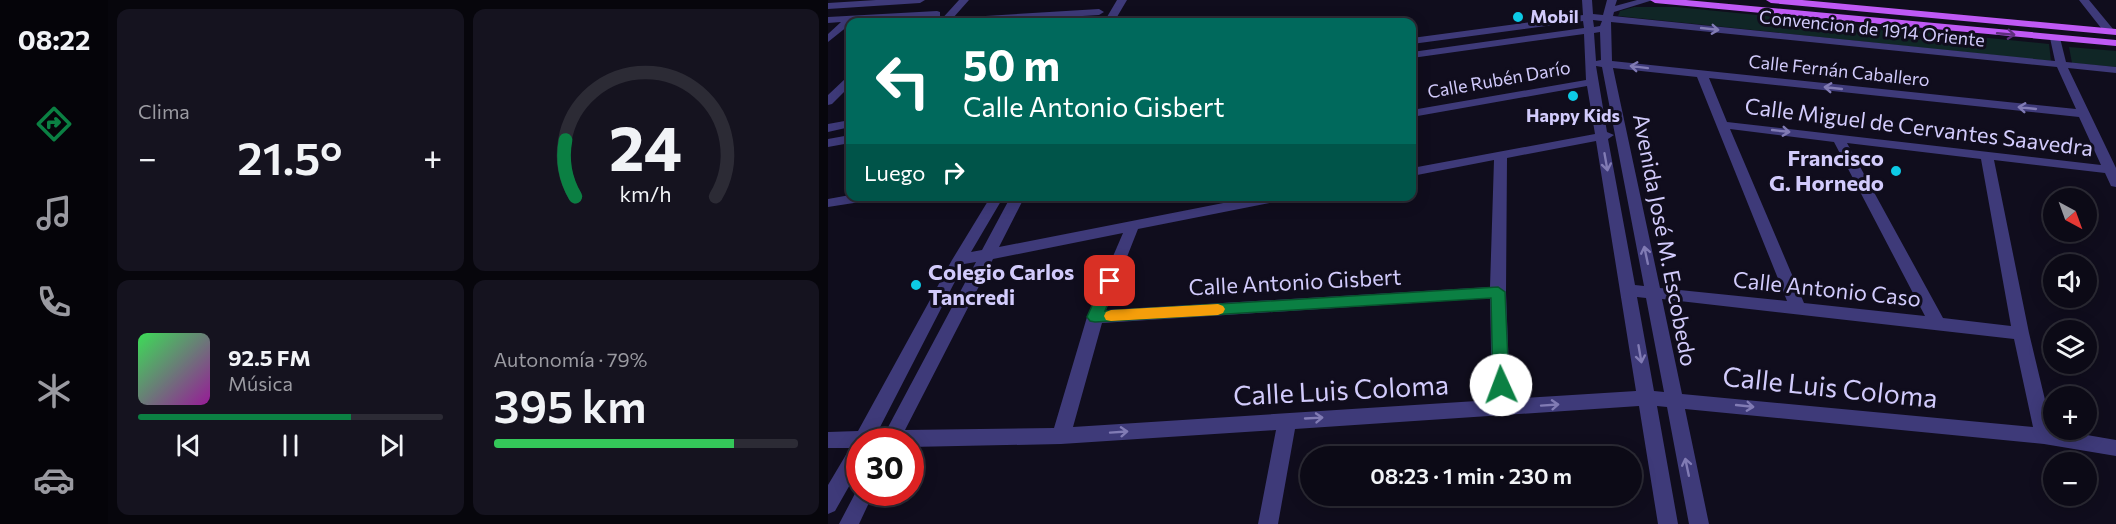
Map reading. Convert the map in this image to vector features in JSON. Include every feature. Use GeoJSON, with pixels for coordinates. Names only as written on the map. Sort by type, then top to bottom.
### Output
{"type":"FeatureCollection","features":[{"type":"Feature","properties":{"kind":"main road"},"geometry":{"type":"LineString","coordinates":[[1655,0],[2116,43]]}},
{"type":"Feature","properties":{"kind":"main road"},"geometry":{"type":"LineString","coordinates":[[1771,0],[2112,32]]}},
{"type":"Feature","properties":{"kind":"street"},"geometry":{"type":"LineString","coordinates":[[828,6],[920,0]]}},
{"type":"Feature","properties":{"kind":"street"},"geometry":{"type":"LineString","coordinates":[[944,18],[964,0]]}},
{"type":"Feature","properties":{"kind":"street"},"geometry":{"type":"LineString","coordinates":[[1096,18],[1107,0]]}},
{"type":"Feature","properties":{"kind":"street"},"geometry":{"type":"LineString","coordinates":[[1111,18],[1122,0]]}},
{"type":"Feature","properties":{"kind":"street","name":"Avenida José M. Escobedo"},"geometry":{"type":"LineString","coordinates":[[1587,0],[1592,82],[1668,524]]}},
{"type":"Feature","properties":{"kind":"street"},"geometry":{"type":"LineString","coordinates":[[1416,54],[1550,36],[1589,24],[1607,14],[1648,0]]}},
{"type":"Feature","properties":{"kind":"street"},"geometry":{"type":"LineString","coordinates":[[2084,0],[2112,32]]}},
{"type":"Feature","properties":{"kind":"street"},"geometry":{"type":"LineString","coordinates":[[982,18],[1100,12]]}},
{"type":"Feature","properties":{"kind":"street","name":"Avenida José M. Escobedo"},"geometry":{"type":"LineString","coordinates":[[1607,14],[1607,63],[1699,524]]}},
{"type":"Feature","properties":{"kind":"street","name":"Convencion de 1914 Oriente"},"geometry":{"type":"LineString","coordinates":[[1607,14],[2116,70]]}},
{"type":"Feature","properties":{"kind":"street"},"geometry":{"type":"LineString","coordinates":[[828,20],[846,18]]}},
{"type":"Feature","properties":{"kind":"street"},"geometry":{"type":"LineString","coordinates":[[828,39],[846,22]]}},
{"type":"Feature","properties":{"kind":"street"},"geometry":{"type":"LineString","coordinates":[[1416,40],[1544,23],[1589,24]]}},
{"type":"Feature","properties":{"kind":"street"},"geometry":{"type":"LineString","coordinates":[[1544,23],[1550,36]]}},
{"type":"Feature","properties":{"kind":"street"},"geometry":{"type":"LineString","coordinates":[[1512,27],[1520,41]]}},
{"type":"Feature","properties":{"kind":"street"},"geometry":{"type":"LineString","coordinates":[[2055,38],[2061,65],[2116,183]]}},
{"type":"Feature","properties":{"kind":"street","name":"Calle Fernán Caballero"},"geometry":{"type":"LineString","coordinates":[[1590,63],[2085,114]]}},
{"type":"Feature","properties":{"kind":"street"},"geometry":{"type":"LineString","coordinates":[[1702,75],[1798,309]]}},
{"type":"Feature","properties":{"kind":"street","name":"Calle Rubén Darío"},"geometry":{"type":"LineString","coordinates":[[1416,112],[1592,82]]}},
{"type":"Feature","properties":{"kind":"street"},"geometry":{"type":"LineString","coordinates":[[828,102],[846,84]]}},
{"type":"Feature","properties":{"kind":"street","name":"Calle Miguel de Cervantes Saavedra"},"geometry":{"type":"LineString","coordinates":[[1723,125],[2111,170]]}},
{"type":"Feature","properties":{"kind":"street"},"geometry":{"type":"LineString","coordinates":[[828,128],[846,126]]}},
{"type":"Feature","properties":{"kind":"street"},"geometry":{"type":"LineString","coordinates":[[1416,171],[1601,135],[1620,135]]}},
{"type":"Feature","properties":{"kind":"street"},"geometry":{"type":"LineString","coordinates":[[1839,138],[1937,323]]}},
{"type":"Feature","properties":{"kind":"street"},"geometry":{"type":"LineString","coordinates":[[1987,155],[2021,333],[2043,432]]}},
{"type":"Feature","properties":{"kind":"street"},"geometry":{"type":"LineString","coordinates":[[1501,156],[1498,292],[1501,408]]}},
{"type":"Feature","properties":{"kind":"street"},"geometry":{"type":"LineString","coordinates":[[828,203],[846,200]]}},
{"type":"Feature","properties":{"kind":"street"},"geometry":{"type":"LineString","coordinates":[[870,428],[959,260],[995,201]]}},
{"type":"Feature","properties":{"kind":"street"},"geometry":{"type":"LineString","coordinates":[[896,428],[1015,201]]}},
{"type":"Feature","properties":{"kind":"street"},"geometry":{"type":"LineString","coordinates":[[959,260],[1259,201]]}},
{"type":"Feature","properties":{"kind":"street"},"geometry":{"type":"LineString","coordinates":[[1061,436],[1095,317],[1132,227]]}},
{"type":"Feature","properties":{"kind":"street","name":"Calle Antonio Caso"},"geometry":{"type":"LineString","coordinates":[[1629,290],[2021,333]]}},
{"type":"Feature","properties":{"kind":"street","name":"Calle Antonio Gisbert"},"geometry":{"type":"LineString","coordinates":[[1095,317],[1498,292]]}},
{"type":"Feature","properties":{"kind":"street","name":"Calle Luis Coloma"},"geometry":{"type":"LineString","coordinates":[[924,439],[1061,436],[1648,398],[2043,436]]}},
{"type":"Feature","properties":{"kind":"street"},"geometry":{"type":"LineString","coordinates":[[1268,524],[1287,420]]}},
{"type":"Feature","properties":{"kind":"street","name":"Calle Luis Coloma"},"geometry":{"type":"LineString","coordinates":[[828,440],[846,441]]}},
{"type":"Feature","properties":{"kind":"street","name":"Calle Luis Coloma"},"geometry":{"type":"LineString","coordinates":[[2068,440],[2116,448]]}},
{"type":"Feature","properties":{"kind":"street"},"geometry":{"type":"LineString","coordinates":[[828,504],[846,472]]}},
{"type":"Feature","properties":{"kind":"street"},"geometry":{"type":"LineString","coordinates":[[849,524],[857,506]]}},
{"type":"Feature","properties":{"kind":"green space"},"geometry":{"type":"Polygon","coordinates":[[[1634,7],[1676,7],[2049,44],[2051,61],[1618,16],[1620,11],[1634,7]]]}},
{"type":"Feature","properties":{"kind":"green space"},"geometry":{"type":"Polygon","coordinates":[[[2069,47],[2116,51],[2116,67],[2072,63],[2069,47]]]}},
{"type":"Feature","properties":{"kind":"slow traffic"},"geometry":{"type":"LineString","coordinates":[[1111,316],[1218,309]]}},
{"type":"Feature","properties":{"kind":"place","name":"Mobil"},"geometry":{"type":"Point","coordinates":[1518,17]}},
{"type":"Feature","properties":{"kind":"place","name":"Happy Kids"},"geometry":{"type":"Point","coordinates":[1573,96]}},
{"type":"Feature","properties":{"kind":"place","name":"Francisco G. Hornedo"},"geometry":{"type":"Point","coordinates":[1896,171]}},
{"type":"Feature","properties":{"kind":"place","name":"Colegio Carlos Tancredi"},"geometry":{"type":"Point","coordinates":[916,285]}},
{"type":"Feature","properties":{"kind":"route"},"geometry":{"type":"LineString","coordinates":[[1110,281],[1095,317],[1498,292],[1501,385]]}}]}
